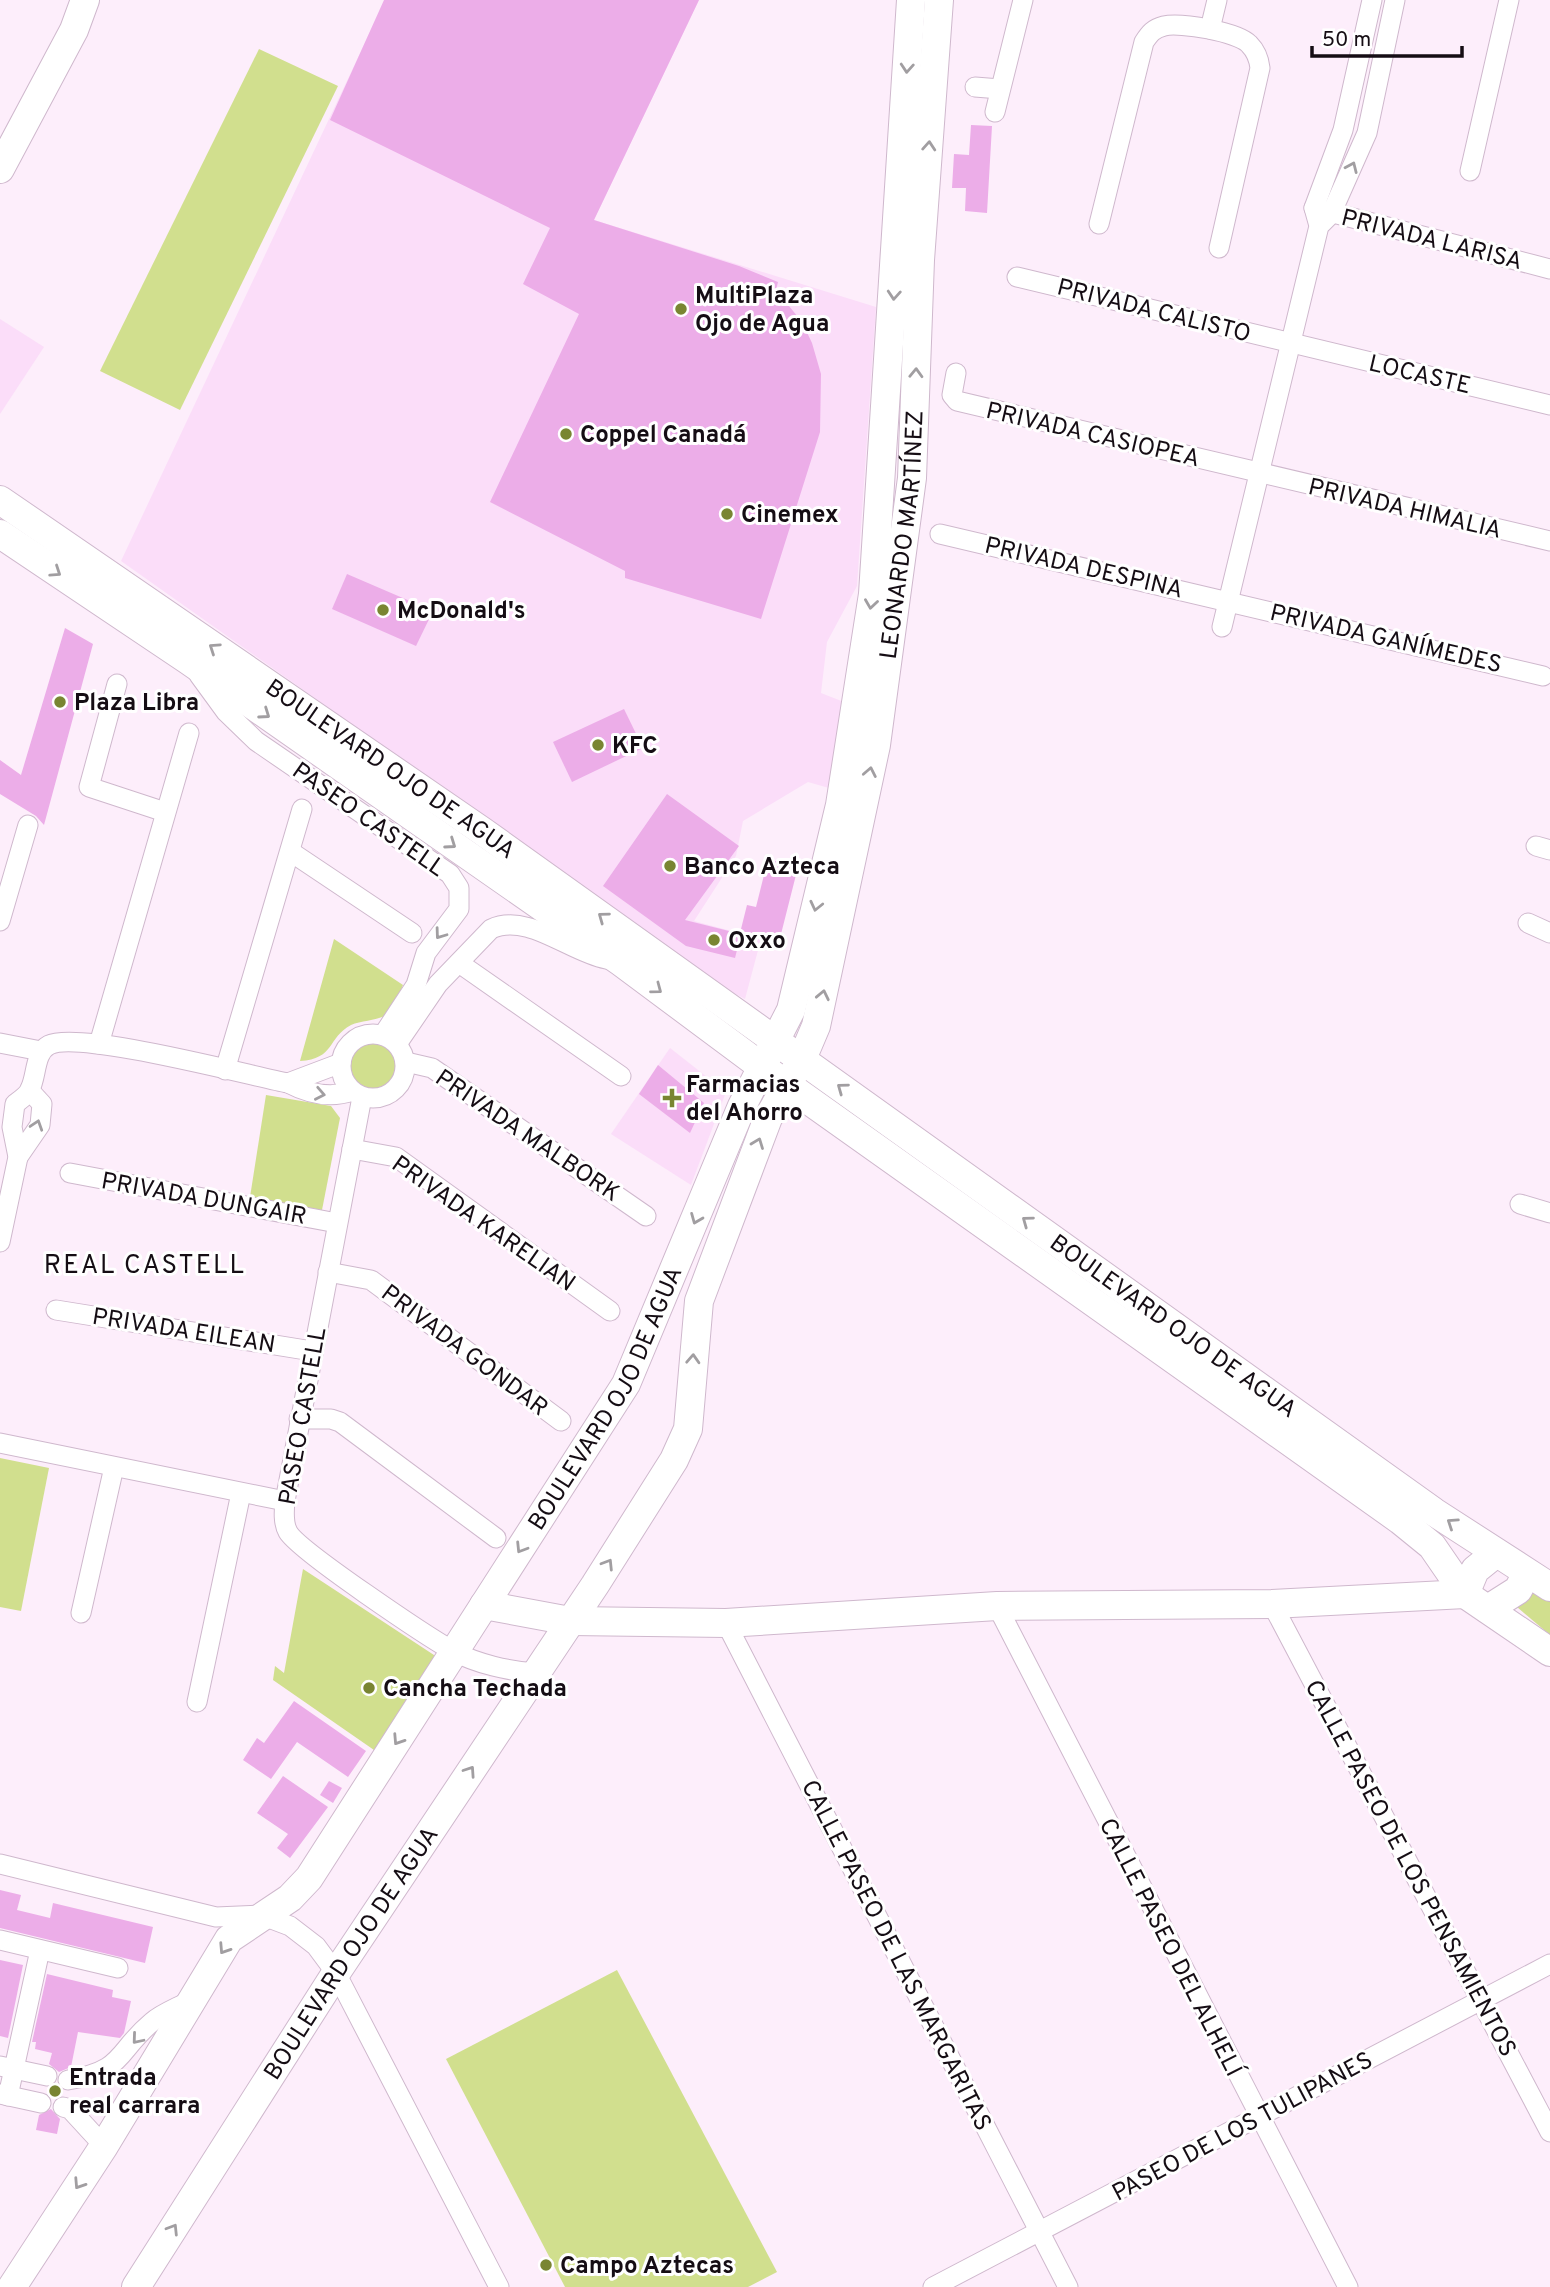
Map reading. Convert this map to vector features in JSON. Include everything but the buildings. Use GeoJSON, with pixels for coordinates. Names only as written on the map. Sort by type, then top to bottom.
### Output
{"type":"FeatureCollection","features":[{"type":"Feature","properties":{"kind":"main road"},"geometry":{"type":"LineString","coordinates":[[0,169],[74,30],[85,0]]}},
{"type":"Feature","properties":{"kind":"main road","name":"LEONARDO MARTÍNEZ"},"geometry":{"type":"LineString","coordinates":[[794,1071],[816,1026],[880,713],[912,478],[908,260],[911,0]]}},
{"type":"Feature","properties":{"kind":"main road","name":"LEONARDO MARTÍNEZ"},"geometry":{"type":"LineString","coordinates":[[778,1042],[791,1010],[840,805],[862,671],[939,0]]}},
{"type":"Feature","properties":{"kind":"main road","name":"BOULEVARD OJO DE AGUA"},"geometry":{"type":"LineString","coordinates":[[0,499],[482,831],[778,1042],[794,1071],[1400,1520],[1432,1546],[1477,1601],[1550,1652]]}},
{"type":"Feature","properties":{"kind":"main road","name":"BOULEVARD OJO DE AGUA"},"geometry":{"type":"LineString","coordinates":[[0,534],[188,660],[621,962],[762,1067],[794,1071],[1539,1580]]}},
{"type":"Feature","properties":{"kind":"main road"},"geometry":{"type":"LineString","coordinates":[[880,713],[862,671],[890,645]]}},
{"type":"Feature","properties":{"kind":"main road","name":"BOULEVARD OJO DE AGUA"},"geometry":{"type":"LineString","coordinates":[[12,2287],[104,2146],[229,1939],[290,1898],[309,1878],[626,1384],[742,1106],[778,1042]]}},
{"type":"Feature","properties":{"kind":"main road","name":"BOULEVARD OJO DE AGUA"},"geometry":{"type":"LineString","coordinates":[[136,2287],[336,1973],[674,1460],[688,1429],[699,1301],[768,1118],[794,1071]]}},
{"type":"Feature","properties":{"kind":"main road"},"geometry":{"type":"LineString","coordinates":[[1477,1601],[1475,1570],[1496,1553]]}},
{"type":"Feature","properties":{"kind":"main road"},"geometry":{"type":"LineString","coordinates":[[484,1605],[570,1621],[726,1623],[997,1606],[1477,1601],[1518,1590],[1539,1580]]}},
{"type":"Feature","properties":{"kind":"street"},"geometry":{"type":"LineString","coordinates":[[995,112],[1023,0]]}},
{"type":"Feature","properties":{"kind":"street"},"geometry":{"type":"LineString","coordinates":[[1210,29],[1217,0]]}},
{"type":"Feature","properties":{"kind":"street"},"geometry":{"type":"LineString","coordinates":[[1222,627],[1372,0]]}},
{"type":"Feature","properties":{"kind":"street"},"geometry":{"type":"LineString","coordinates":[[1321,216],[1367,133],[1395,0]]}},
{"type":"Feature","properties":{"kind":"street"},"geometry":{"type":"LineString","coordinates":[[1470,171],[1509,0]]}},
{"type":"Feature","properties":{"kind":"street"},"geometry":{"type":"LineString","coordinates":[[1099,223],[1144,42],[1151,31],[1167,25],[1210,29],[1247,41],[1258,56],[1260,68],[1219,248]]}},
{"type":"Feature","properties":{"kind":"street"},"geometry":{"type":"LineString","coordinates":[[975,88],[1000,89]]}},
{"type":"Feature","properties":{"kind":"street","name":"PRIVADA LARISA"},"geometry":{"type":"LineString","coordinates":[[1321,216],[1550,269]]}},
{"type":"Feature","properties":{"kind":"street","name":"PRIVADA CALISTO"},"geometry":{"type":"LineString","coordinates":[[1017,277],[1290,343]]}},
{"type":"Feature","properties":{"kind":"street","name":"LOCASTE"},"geometry":{"type":"LineString","coordinates":[[1290,343],[1550,405]]}},
{"type":"Feature","properties":{"kind":"street","name":"PRIVADA CASIOPEA"},"geometry":{"type":"LineString","coordinates":[[956,373],[952,395],[957,401],[1259,474]]}},
{"type":"Feature","properties":{"kind":"street","name":"PRIVADA HIMALIA"},"geometry":{"type":"LineString","coordinates":[[1259,474],[1550,541]]}},
{"type":"Feature","properties":{"kind":"street","name":"PRIVADA DESPINA"},"geometry":{"type":"LineString","coordinates":[[940,534],[1228,601]]}},
{"type":"Feature","properties":{"kind":"street","name":"PRIVADA GANÍMEDES"},"geometry":{"type":"LineString","coordinates":[[1228,601],[1543,676]]}},
{"type":"Feature","properties":{"kind":"street","name":"PASEO CASTELL"},"geometry":{"type":"LineString","coordinates":[[188,660],[226,712],[256,741],[450,874],[459,888],[459,909],[426,953],[416,985],[390,1040]]}},
{"type":"Feature","properties":{"kind":"street"},"geometry":{"type":"LineString","coordinates":[[117,684],[89,787],[165,812]]}},
{"type":"Feature","properties":{"kind":"street"},"geometry":{"type":"LineString","coordinates":[[99,1044],[189,733]]}},
{"type":"Feature","properties":{"kind":"street"},"geometry":{"type":"LineString","coordinates":[[225,1070],[302,809]]}},
{"type":"Feature","properties":{"kind":"street"},"geometry":{"type":"LineString","coordinates":[[0,921],[28,825]]}},
{"type":"Feature","properties":{"kind":"street"},"geometry":{"type":"LineString","coordinates":[[290,852],[412,933]]}},
{"type":"Feature","properties":{"kind":"street"},"geometry":{"type":"LineString","coordinates":[[1528,923],[1550,933]]}},
{"type":"Feature","properties":{"kind":"street"},"geometry":{"type":"LineString","coordinates":[[390,1040],[438,984],[491,929],[502,924],[526,927],[590,956],[621,962]]}},
{"type":"Feature","properties":{"kind":"street"},"geometry":{"type":"LineString","coordinates":[[459,963],[621,1076]]}},
{"type":"Feature","properties":{"kind":"street"},"geometry":{"type":"LineString","coordinates":[[0,1043],[41,1051],[65,1041],[99,1044],[288,1083],[302,1090],[328,1096],[357,1094],[384,1097],[394,1092],[401,1084],[406,1062],[390,1040],[373,1034],[353,1041],[341,1062],[342,1073],[357,1094]]}},
{"type":"Feature","properties":{"kind":"street"},"geometry":{"type":"LineString","coordinates":[[0,1242],[15,1104],[30,1091],[41,1051]]}},
{"type":"Feature","properties":{"kind":"street"},"geometry":{"type":"LineString","coordinates":[[288,1083],[341,1062]]}},
{"type":"Feature","properties":{"kind":"street","name":"PRIVADA MALBORK"},"geometry":{"type":"LineString","coordinates":[[406,1062],[432,1068],[646,1216]]}},
{"type":"Feature","properties":{"kind":"street"},"geometry":{"type":"LineString","coordinates":[[9,1156],[40,1125],[42,1104],[30,1091]]}},
{"type":"Feature","properties":{"kind":"street","name":"PASEO CASTELL"},"geometry":{"type":"LineString","coordinates":[[357,1094],[352,1150],[285,1501],[287,1530],[295,1541],[455,1652],[498,1667],[536,1673]]}},
{"type":"Feature","properties":{"kind":"street","name":"PRIVADA KARELIAN"},"geometry":{"type":"LineString","coordinates":[[352,1150],[396,1157],[610,1311]]}},
{"type":"Feature","properties":{"kind":"street","name":"PRIVADA DUNGAIR"},"geometry":{"type":"LineString","coordinates":[[70,1173],[337,1223]]}},
{"type":"Feature","properties":{"kind":"street"},"geometry":{"type":"LineString","coordinates":[[1520,1203],[1550,1213]]}},
{"type":"Feature","properties":{"kind":"street","name":"PRIVADA GONDAR"},"geometry":{"type":"LineString","coordinates":[[328,1272],[371,1280],[561,1421]]}},
{"type":"Feature","properties":{"kind":"street","name":"PRIVADA EILEAN"},"geometry":{"type":"LineString","coordinates":[[56,1310],[312,1351]]}},
{"type":"Feature","properties":{"kind":"street"},"geometry":{"type":"LineString","coordinates":[[299,1419],[331,1419],[340,1422],[496,1538]]}},
{"type":"Feature","properties":{"kind":"street"},"geometry":{"type":"LineString","coordinates":[[0,1443],[285,1501]]}},
{"type":"Feature","properties":{"kind":"street"},"geometry":{"type":"LineString","coordinates":[[81,1613],[114,1467]]}},
{"type":"Feature","properties":{"kind":"street"},"geometry":{"type":"LineString","coordinates":[[197,1702],[241,1493]]}},
{"type":"Feature","properties":{"kind":"street","name":"CALLE PASEO DE LOS PENSAMIENTOS"},"geometry":{"type":"LineString","coordinates":[[1272,1604],[1550,2132]]}},
{"type":"Feature","properties":{"kind":"street","name":"CALLE PASEO DEL ALHELÍ"},"geometry":{"type":"LineString","coordinates":[[997,1606],[1348,2287]]}},
{"type":"Feature","properties":{"kind":"street","name":"CALLE PASEO DE LAS MARGARITAS"},"geometry":{"type":"LineString","coordinates":[[726,1623],[1068,2287]]}},
{"type":"Feature","properties":{"kind":"street"},"geometry":{"type":"LineString","coordinates":[[0,1864],[216,1917],[261,1915],[290,1926],[317,1946],[336,1973],[499,2287]]}},
{"type":"Feature","properties":{"kind":"street"},"geometry":{"type":"LineString","coordinates":[[0,1940],[118,1968]]}},
{"type":"Feature","properties":{"kind":"street"},"geometry":{"type":"LineString","coordinates":[[40,1950],[7,2068],[4,2095],[41,2103]]}},
{"type":"Feature","properties":{"kind":"street","name":"PASEO DE LOS TULIPANES"},"geometry":{"type":"LineString","coordinates":[[933,2287],[1550,1964]]}},
{"type":"Feature","properties":{"kind":"street"},"geometry":{"type":"LineString","coordinates":[[104,2146],[66,2108],[77,2078],[108,2069],[124,2055],[152,2021],[192,1999]]}},
{"type":"Feature","properties":{"kind":"street"},"geometry":{"type":"LineString","coordinates":[[7,2068],[47,2076]]}},
{"type":"Feature","properties":{"kind":"shaded area"},"geometry":{"type":"Polygon","coordinates":[[[385,0],[699,0],[594,220],[876,307],[857,586],[827,642],[821,693],[844,702],[829,788],[808,782],[743,821],[736,856],[694,921],[761,939],[745,999],[682,966],[545,861],[121,561],[385,0]]]}},
{"type":"Feature","properties":{"kind":"shaded area"},"geometry":{"type":"Polygon","coordinates":[[[0,319],[44,347],[0,414],[0,319]]]}},
{"type":"Feature","properties":{"kind":"shaded area"},"geometry":{"type":"Polygon","coordinates":[[[670,1048],[726,1092],[691,1185],[611,1134],[670,1048]]]}},
{"type":"Feature","properties":{"kind":"green space"},"geometry":{"type":"Polygon","coordinates":[[[259,49],[338,86],[180,410],[100,371],[259,49]]]}},
{"type":"Feature","properties":{"kind":"green space"},"geometry":{"type":"Polygon","coordinates":[[[334,939],[403,985],[388,1014],[351,1025],[343,1030],[325,1052],[300,1061],[334,939]]]}},
{"type":"Feature","properties":{"kind":"green space"},"geometry":{"type":"Polygon","coordinates":[[[373,1043],[390,1049],[396,1066],[390,1083],[373,1089],[356,1083],[350,1066],[356,1049],[373,1043]]]}},
{"type":"Feature","properties":{"kind":"green space"},"geometry":{"type":"Polygon","coordinates":[[[266,1095],[331,1106],[340,1118],[322,1210],[250,1197],[266,1095]]]}},
{"type":"Feature","properties":{"kind":"green space"},"geometry":{"type":"Polygon","coordinates":[[[0,1458],[49,1468],[21,1611],[0,1607],[0,1458]]]}},
{"type":"Feature","properties":{"kind":"green space"},"geometry":{"type":"Polygon","coordinates":[[[303,1569],[437,1657],[374,1750],[273,1680],[275,1666],[284,1673],[303,1569]]]}},
{"type":"Feature","properties":{"kind":"green space"},"geometry":{"type":"Polygon","coordinates":[[[1534,1586],[1550,1596],[1550,1635],[1517,1607],[1534,1586]]]}},
{"type":"Feature","properties":{"kind":"green space"},"geometry":{"type":"Polygon","coordinates":[[[617,1970],[777,2272],[748,2287],[565,2287],[446,2059],[617,1970]]]}},
{"type":"Feature","properties":{"kind":"place","name":"MultiPlaza Ojo de Agua"},"geometry":{"type":"Point","coordinates":[681,309]}},
{"type":"Feature","properties":{"kind":"place","name":"Coppel Canadá"},"geometry":{"type":"Point","coordinates":[566,434]}},
{"type":"Feature","properties":{"kind":"place","name":"Cinemex"},"geometry":{"type":"Point","coordinates":[727,514]}},
{"type":"Feature","properties":{"kind":"place","name":"McDonald's"},"geometry":{"type":"Point","coordinates":[383,610]}},
{"type":"Feature","properties":{"kind":"place","name":"Plaza Libra"},"geometry":{"type":"Point","coordinates":[60,702]}},
{"type":"Feature","properties":{"kind":"place","name":"KFC"},"geometry":{"type":"Point","coordinates":[598,745]}},
{"type":"Feature","properties":{"kind":"place","name":"Banco Azteca"},"geometry":{"type":"Point","coordinates":[670,866]}},
{"type":"Feature","properties":{"kind":"place","name":"Oxxo"},"geometry":{"type":"Point","coordinates":[714,940]}},
{"type":"Feature","properties":{"kind":"place","name":"Farmacias del Ahorro"},"geometry":{"type":"Point","coordinates":[672,1098]}},
{"type":"Feature","properties":{"kind":"place","name":"Cancha Techada"},"geometry":{"type":"Point","coordinates":[369,1688]}},
{"type":"Feature","properties":{"kind":"place","name":"Entrada real carrara"},"geometry":{"type":"Point","coordinates":[55,2091]}},
{"type":"Feature","properties":{"kind":"place","name":"Campo Aztecas"},"geometry":{"type":"Point","coordinates":[546,2265]}},
{"type":"Feature","properties":{"kind":"district","name":"REAL CASTELL"},"geometry":{"type":"Point","coordinates":[145,1264]}}]}
